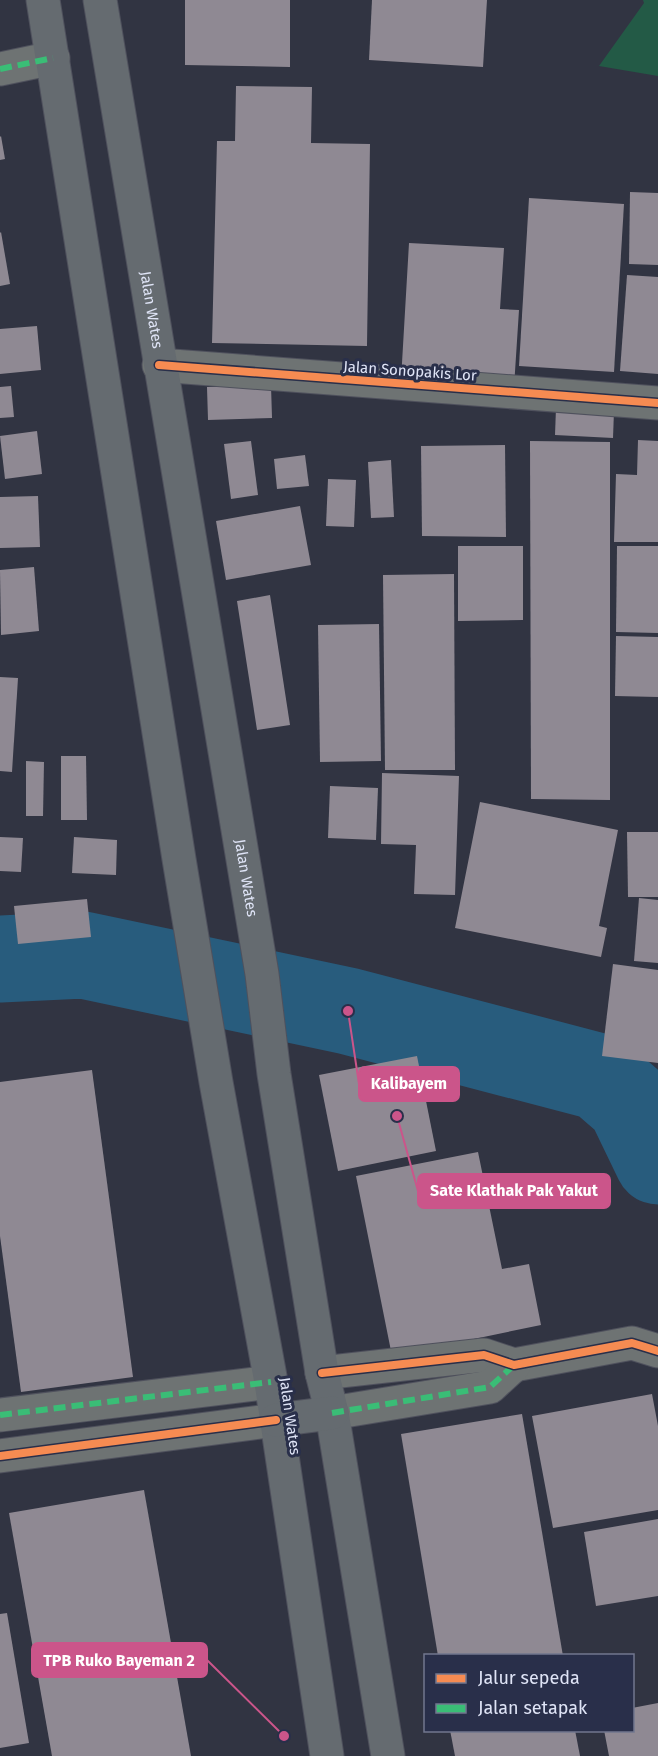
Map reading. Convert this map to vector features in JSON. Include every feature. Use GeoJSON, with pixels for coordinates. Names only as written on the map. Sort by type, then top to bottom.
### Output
{"type":"FeatureCollection","features":[{"type":"Feature","properties":{"kind":"main road","name":"Jalan Wates"},"geometry":{"type":"LineString","coordinates":[[43,0],[179,859],[216,1082],[271,1382],[327,1756]]}},
{"type":"Feature","properties":{"kind":"main road","name":"Jalan Wates"},"geometry":{"type":"LineString","coordinates":[[100,0],[262,974],[274,1074],[322,1373],[332,1413],[388,1756]]}},
{"type":"Feature","properties":{"kind":"main road"},"geometry":{"type":"LineString","coordinates":[[271,1382],[322,1373]]}},
{"type":"Feature","properties":{"kind":"main road"},"geometry":{"type":"LineString","coordinates":[[276,1420],[332,1413]]}},
{"type":"Feature","properties":{"kind":"street"},"geometry":{"type":"LineString","coordinates":[[0,69],[53,58]]}},
{"type":"Feature","properties":{"kind":"street","name":"Jalan Sonopakis Lor"},"geometry":{"type":"LineString","coordinates":[[159,365],[658,403]]}},
{"type":"Feature","properties":{"kind":"street"},"geometry":{"type":"LineString","coordinates":[[322,1373],[484,1355],[514,1365],[632,1343],[658,1351]]}},
{"type":"Feature","properties":{"kind":"street"},"geometry":{"type":"LineString","coordinates":[[332,1413],[489,1388],[514,1365]]}},
{"type":"Feature","properties":{"kind":"street"},"geometry":{"type":"LineString","coordinates":[[0,1415],[271,1382]]}},
{"type":"Feature","properties":{"kind":"street"},"geometry":{"type":"LineString","coordinates":[[0,1456],[276,1420]]}},
{"type":"Feature","properties":{"kind":"green space"},"geometry":{"type":"Polygon","coordinates":[[[643,0],[658,0],[658,76],[599,66],[644,3],[643,0]]]}},
{"type":"Feature","properties":{"kind":"building"},"geometry":{"type":"Polygon","coordinates":[[[185,0],[290,0],[290,67],[185,65],[185,0]]]}},
{"type":"Feature","properties":{"kind":"building"},"geometry":{"type":"Polygon","coordinates":[[[372,0],[487,0],[483,67],[369,60],[372,0]]]}},
{"type":"Feature","properties":{"kind":"building"},"geometry":{"type":"Polygon","coordinates":[[[236,86],[312,87],[311,143],[370,144],[367,346],[212,343],[217,141],[235,141],[236,86]]]}},
{"type":"Feature","properties":{"kind":"building"},"geometry":{"type":"Polygon","coordinates":[[[0,137],[5,159],[0,160],[0,137]]]}},
{"type":"Feature","properties":{"kind":"building"},"geometry":{"type":"Polygon","coordinates":[[[630,192],[658,193],[658,265],[629,264],[630,192]]]}},
{"type":"Feature","properties":{"kind":"building"},"geometry":{"type":"Polygon","coordinates":[[[529,198],[624,204],[614,372],[519,366],[529,198]]]}},
{"type":"Feature","properties":{"kind":"building"},"geometry":{"type":"Polygon","coordinates":[[[0,233],[10,284],[0,286],[0,233]]]}},
{"type":"Feature","properties":{"kind":"building"},"geometry":{"type":"Polygon","coordinates":[[[409,243],[504,248],[500,309],[519,310],[514,387],[401,380],[409,243]]]}},
{"type":"Feature","properties":{"kind":"building"},"geometry":{"type":"Polygon","coordinates":[[[627,275],[658,277],[658,374],[620,371],[627,275]]]}},
{"type":"Feature","properties":{"kind":"building"},"geometry":{"type":"Polygon","coordinates":[[[37,326],[41,370],[0,374],[0,329],[37,326]]]}},
{"type":"Feature","properties":{"kind":"building"},"geometry":{"type":"Polygon","coordinates":[[[11,386],[14,417],[0,418],[0,387],[11,386]]]}},
{"type":"Feature","properties":{"kind":"building"},"geometry":{"type":"Polygon","coordinates":[[[271,386],[272,418],[208,420],[207,387],[271,386]]]}},
{"type":"Feature","properties":{"kind":"building"},"geometry":{"type":"Polygon","coordinates":[[[556,408],[614,411],[613,438],[555,435],[556,408]]]}},
{"type":"Feature","properties":{"kind":"building"},"geometry":{"type":"Polygon","coordinates":[[[37,431],[42,474],[5,479],[0,436],[37,431]]]}},
{"type":"Feature","properties":{"kind":"building"},"geometry":{"type":"Polygon","coordinates":[[[638,440],[658,441],[658,542],[614,542],[616,474],[637,475],[638,440]]]}},
{"type":"Feature","properties":{"kind":"building"},"geometry":{"type":"Polygon","coordinates":[[[251,441],[258,495],[231,499],[224,444],[251,441]]]}},
{"type":"Feature","properties":{"kind":"building"},"geometry":{"type":"Polygon","coordinates":[[[530,441],[610,442],[610,800],[531,799],[530,441]]]}},
{"type":"Feature","properties":{"kind":"building"},"geometry":{"type":"Polygon","coordinates":[[[505,445],[506,537],[422,536],[421,446],[505,445]]]}},
{"type":"Feature","properties":{"kind":"building"},"geometry":{"type":"Polygon","coordinates":[[[305,455],[309,486],[277,489],[274,459],[305,455]]]}},
{"type":"Feature","properties":{"kind":"building"},"geometry":{"type":"Polygon","coordinates":[[[391,460],[394,517],[371,518],[368,462],[391,460]]]}},
{"type":"Feature","properties":{"kind":"building"},"geometry":{"type":"Polygon","coordinates":[[[328,479],[356,480],[354,527],[326,526],[328,479]]]}},
{"type":"Feature","properties":{"kind":"building"},"geometry":{"type":"Polygon","coordinates":[[[38,496],[40,547],[0,548],[0,497],[38,496]]]}},
{"type":"Feature","properties":{"kind":"building"},"geometry":{"type":"Polygon","coordinates":[[[300,506],[311,565],[226,580],[216,521],[300,506]]]}},
{"type":"Feature","properties":{"kind":"building"},"geometry":{"type":"Polygon","coordinates":[[[458,546],[523,546],[523,620],[458,621],[458,546]]]}},
{"type":"Feature","properties":{"kind":"building"},"geometry":{"type":"Polygon","coordinates":[[[617,546],[658,546],[658,633],[616,632],[617,546]]]}},
{"type":"Feature","properties":{"kind":"building"},"geometry":{"type":"Polygon","coordinates":[[[34,567],[39,631],[1,635],[0,570],[34,567]]]}},
{"type":"Feature","properties":{"kind":"building"},"geometry":{"type":"Polygon","coordinates":[[[454,574],[455,770],[385,770],[383,575],[454,574]]]}},
{"type":"Feature","properties":{"kind":"building"},"geometry":{"type":"Polygon","coordinates":[[[270,595],[290,725],[257,730],[237,601],[270,595]]]}},
{"type":"Feature","properties":{"kind":"building"},"geometry":{"type":"Polygon","coordinates":[[[379,624],[381,761],[320,762],[318,625],[379,624]]]}},
{"type":"Feature","properties":{"kind":"building"},"geometry":{"type":"Polygon","coordinates":[[[616,636],[658,637],[658,697],[615,696],[616,636]]]}},
{"type":"Feature","properties":{"kind":"building"},"geometry":{"type":"Polygon","coordinates":[[[0,677],[18,678],[12,772],[0,771],[0,677]]]}},
{"type":"Feature","properties":{"kind":"building"},"geometry":{"type":"Polygon","coordinates":[[[61,756],[86,756],[87,820],[61,820],[61,756]]]}},
{"type":"Feature","properties":{"kind":"building"},"geometry":{"type":"Polygon","coordinates":[[[26,761],[44,762],[43,816],[26,816],[26,761]]]}},
{"type":"Feature","properties":{"kind":"building"},"geometry":{"type":"Polygon","coordinates":[[[382,773],[459,776],[455,895],[414,894],[416,845],[381,844],[382,773]]]}},
{"type":"Feature","properties":{"kind":"building"},"geometry":{"type":"Polygon","coordinates":[[[330,786],[378,788],[376,840],[328,838],[330,786]]]}},
{"type":"Feature","properties":{"kind":"building"},"geometry":{"type":"Polygon","coordinates":[[[480,802],[618,830],[599,926],[607,928],[601,957],[455,928],[480,802]]]}},
{"type":"Feature","properties":{"kind":"building"},"geometry":{"type":"Polygon","coordinates":[[[627,832],[658,832],[658,897],[628,897],[627,832]]]}},
{"type":"Feature","properties":{"kind":"building"},"geometry":{"type":"Polygon","coordinates":[[[0,837],[23,838],[21,872],[0,871],[0,837]]]}},
{"type":"Feature","properties":{"kind":"building"},"geometry":{"type":"Polygon","coordinates":[[[74,837],[117,840],[116,875],[72,873],[74,837]]]}},
{"type":"Feature","properties":{"kind":"building"},"geometry":{"type":"Polygon","coordinates":[[[639,898],[658,900],[658,963],[634,961],[639,898]]]}},
{"type":"Feature","properties":{"kind":"building"},"geometry":{"type":"Polygon","coordinates":[[[87,899],[91,937],[18,944],[14,906],[87,899]]]}},
{"type":"Feature","properties":{"kind":"building"},"geometry":{"type":"Polygon","coordinates":[[[613,964],[658,970],[658,1063],[602,1056],[613,964]]]}},
{"type":"Feature","properties":{"kind":"building"},"geometry":{"type":"Polygon","coordinates":[[[417,1056],[436,1151],[338,1171],[319,1075],[417,1056]]]}},
{"type":"Feature","properties":{"kind":"building"},"geometry":{"type":"Polygon","coordinates":[[[92,1070],[133,1377],[21,1392],[0,1236],[0,1082],[92,1070]]]}},
{"type":"Feature","properties":{"kind":"building"},"geometry":{"type":"Polygon","coordinates":[[[478,1152],[502,1269],[529,1264],[541,1325],[392,1356],[356,1176],[478,1152]]]}},
{"type":"Feature","properties":{"kind":"building"},"geometry":{"type":"Polygon","coordinates":[[[652,1394],[658,1426],[658,1510],[553,1528],[532,1416],[652,1394]]]}},
{"type":"Feature","properties":{"kind":"building"},"geometry":{"type":"Polygon","coordinates":[[[522,1414],[563,1654],[438,1654],[401,1434],[522,1414]]]}},
{"type":"Feature","properties":{"kind":"building"},"geometry":{"type":"Polygon","coordinates":[[[144,1490],[191,1756],[52,1756],[9,1513],[144,1490]]]}},
{"type":"Feature","properties":{"kind":"building"},"geometry":{"type":"Polygon","coordinates":[[[658,1519],[658,1596],[596,1606],[584,1532],[658,1519]]]}},
{"type":"Feature","properties":{"kind":"building"},"geometry":{"type":"Polygon","coordinates":[[[7,1613],[29,1743],[0,1748],[0,1614],[7,1613]]]}},
{"type":"Feature","properties":{"kind":"building"},"geometry":{"type":"Polygon","coordinates":[[[658,1703],[658,1756],[609,1756],[604,1732],[634,1732],[634,1708],[658,1703]]]}},
{"type":"Feature","properties":{"kind":"building"},"geometry":{"type":"Polygon","coordinates":[[[450,1732],[575,1732],[580,1756],[455,1756],[450,1732]]]}},
{"type":"Feature","properties":{"kind":"waterway"},"geometry":{"type":"LineString","coordinates":[[0,959],[83,955],[348,1011],[600,1077],[630,1103],[658,1161]]}},
{"type":"Feature","properties":{"kind":"marked path"},"geometry":{"type":"LineString","coordinates":[[0,69],[53,58]]}},
{"type":"Feature","properties":{"kind":"marked path"},"geometry":{"type":"LineString","coordinates":[[332,1413],[490,1387],[514,1365]]}},
{"type":"Feature","properties":{"kind":"marked path"},"geometry":{"type":"LineString","coordinates":[[0,1415],[271,1382]]}},
{"type":"Feature","properties":{"kind":"cycle path"},"geometry":{"type":"LineString","coordinates":[[159,365],[658,403]]}},
{"type":"Feature","properties":{"kind":"cycle path"},"geometry":{"type":"LineString","coordinates":[[322,1373],[484,1355],[514,1365],[632,1343],[658,1351]]}},
{"type":"Feature","properties":{"kind":"cycle path"},"geometry":{"type":"LineString","coordinates":[[0,1456],[276,1420]]}},
{"type":"Feature","properties":{"kind":"place","name":"Kalibayem"},"geometry":{"type":"Point","coordinates":[348,1011]}},
{"type":"Feature","properties":{"kind":"place","name":"Sate Klathak Pak Yakut"},"geometry":{"type":"Point","coordinates":[397,1116]}},
{"type":"Feature","properties":{"kind":"place","name":"TPB Ruko Bayeman 2"},"geometry":{"type":"Point","coordinates":[284,1736]}}]}
